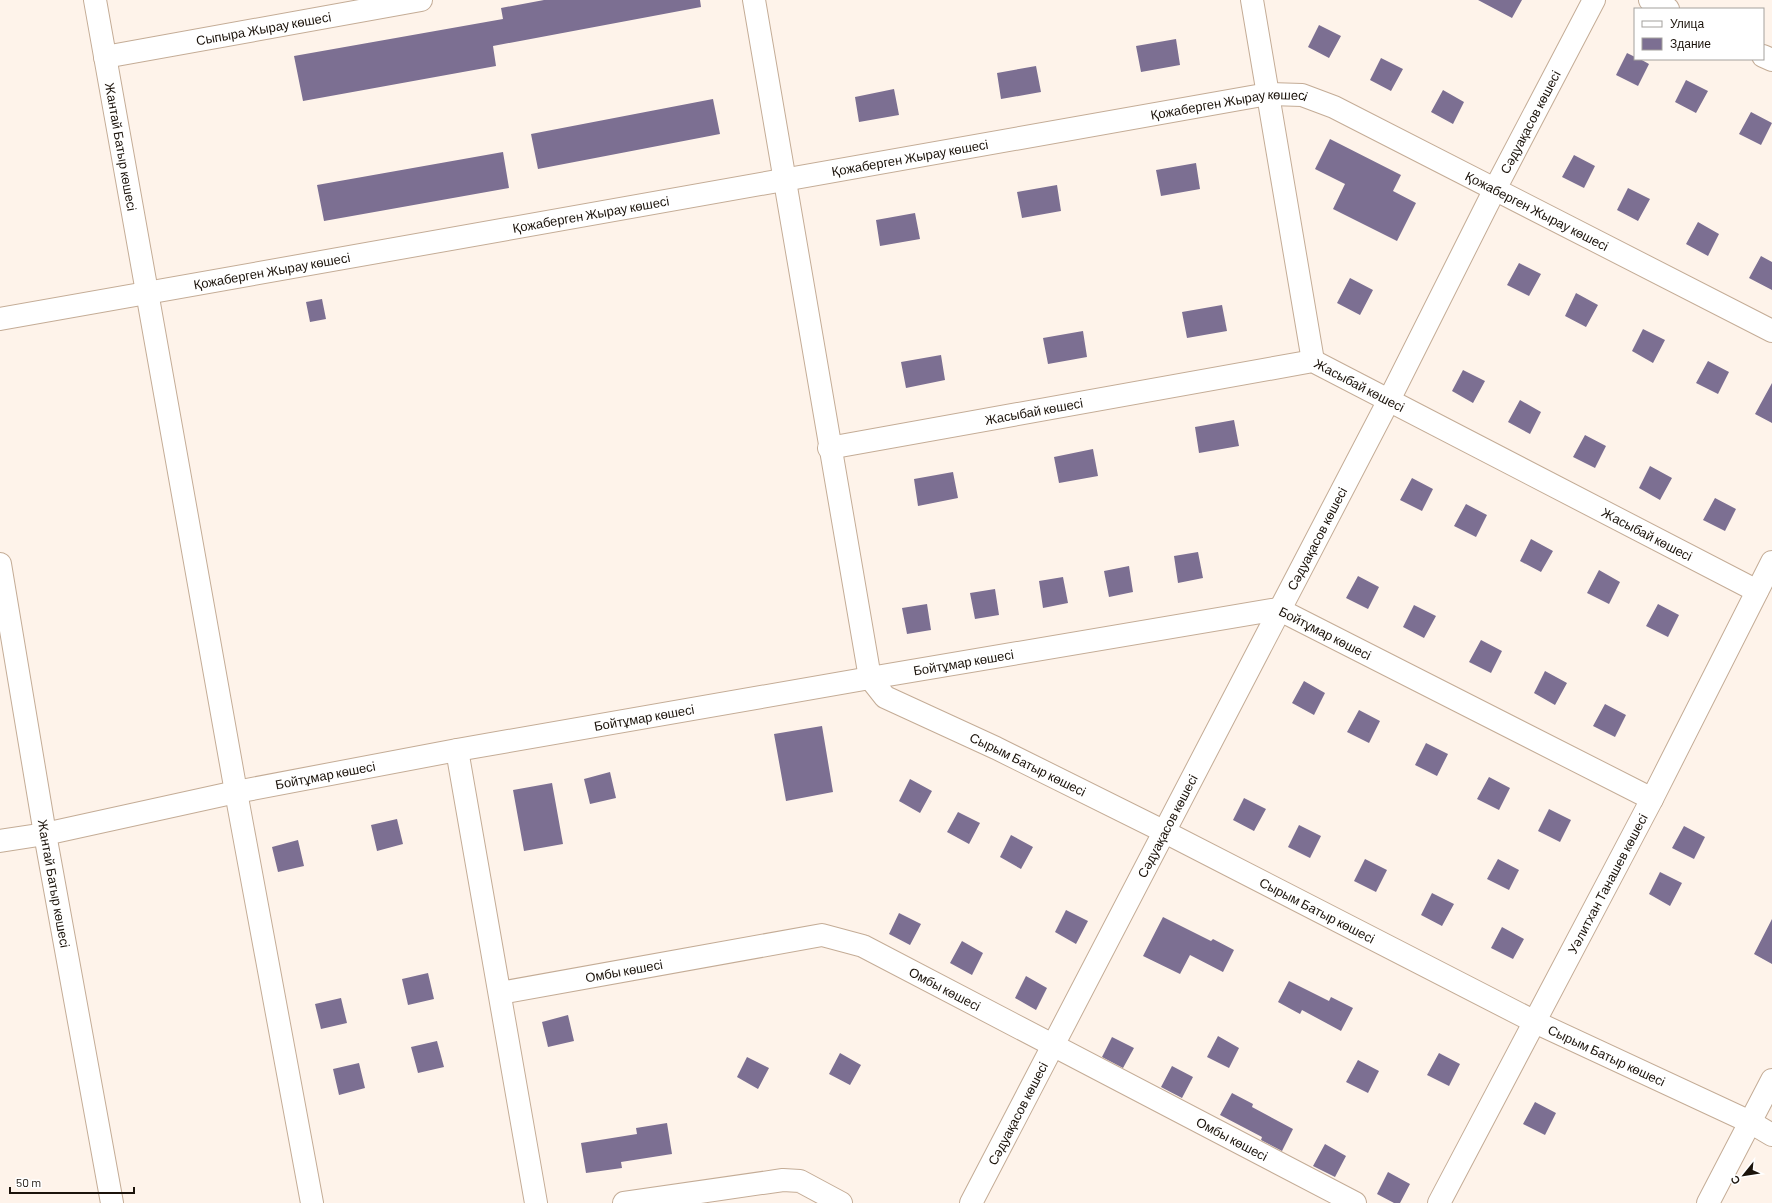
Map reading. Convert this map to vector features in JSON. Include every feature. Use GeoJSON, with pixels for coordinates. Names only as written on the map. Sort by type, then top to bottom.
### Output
{"type":"FeatureCollection","features":[{"type":"Feature","properties":{"kind":"street","name":"Жантай Батыр көшесі"},"geometry":{"type":"LineString","coordinates":[[95,0],[236,792],[312,1203]]}},
{"type":"Feature","properties":{"kind":"street","name":"Сыпыра Жырау көшесі"},"geometry":{"type":"LineString","coordinates":[[105,57],[421,0]]}},
{"type":"Feature","properties":{"kind":"street"},"geometry":{"type":"LineString","coordinates":[[754,0],[829,448],[870,678]]}},
{"type":"Feature","properties":{"kind":"street"},"geometry":{"type":"LineString","coordinates":[[1252,0],[1313,361]]}},
{"type":"Feature","properties":{"kind":"street","name":"Сәдуақасов көшесі"},"geometry":{"type":"LineString","coordinates":[[971,1203],[1278,609],[1389,400],[1495,190],[1594,0]]}},
{"type":"Feature","properties":{"kind":"street"},"geometry":{"type":"LineString","coordinates":[[1650,0],[1666,8]]}},
{"type":"Feature","properties":{"kind":"street","name":"Қожаберген Жырау көшесі"},"geometry":{"type":"LineString","coordinates":[[0,320],[784,179],[1268,94],[1302,96],[1334,107],[1772,331]]}},
{"type":"Feature","properties":{"kind":"street","name":"Жасыбай көшесі"},"geometry":{"type":"LineString","coordinates":[[829,448],[1313,361],[1757,591]]}},
{"type":"Feature","properties":{"kind":"street","name":"Уәлитхан Танашев көшесі"},"geometry":{"type":"LineString","coordinates":[[1439,1203],[1652,799],[1772,562]]}},
{"type":"Feature","properties":{"kind":"street","name":"Жантай Батыр көшесі"},"geometry":{"type":"LineString","coordinates":[[0,564],[45,834],[112,1203]]}},
{"type":"Feature","properties":{"kind":"street","name":"Бойтұмар көшесі"},"geometry":{"type":"LineString","coordinates":[[0,841],[45,834],[236,792],[457,750],[1278,609],[1652,799]]}},
{"type":"Feature","properties":{"kind":"street","name":"Сырым Батыр көшесі"},"geometry":{"type":"LineString","coordinates":[[870,678],[885,697],[996,748],[1163,831],[1535,1022],[1750,1122],[1772,1134]]}},
{"type":"Feature","properties":{"kind":"street"},"geometry":{"type":"LineString","coordinates":[[457,750],[536,1203]]}},
{"type":"Feature","properties":{"kind":"street","name":"Омбы көшесі"},"geometry":{"type":"LineString","coordinates":[[500,993],[822,935],[863,946],[1355,1203]]}},
{"type":"Feature","properties":{"kind":"street"},"geometry":{"type":"LineString","coordinates":[[1708,1203],[1772,1080]]}},
{"type":"Feature","properties":{"kind":"street"},"geometry":{"type":"LineString","coordinates":[[624,1203],[783,1180],[800,1181],[841,1203]]}},
{"type":"Feature","properties":{"kind":"building"},"geometry":{"type":"Polygon","coordinates":[[[544,0],[700,0],[701,7],[493,46],[496,66],[303,101],[294,56],[503,19],[501,8],[544,0]]]}},
{"type":"Feature","properties":{"kind":"building"},"geometry":{"type":"Polygon","coordinates":[[[1478,0],[1522,0],[1512,18],[1478,0]]]}},
{"type":"Feature","properties":{"kind":"building"},"geometry":{"type":"Polygon","coordinates":[[[1319,25],[1341,36],[1329,58],[1308,47],[1319,25]]]}},
{"type":"Feature","properties":{"kind":"building"},"geometry":{"type":"Polygon","coordinates":[[[1176,39],[1180,65],[1141,72],[1136,46],[1176,39]]]}},
{"type":"Feature","properties":{"kind":"building"},"geometry":{"type":"Polygon","coordinates":[[[1627,53],[1634,56],[1634,60],[1642,60],[1649,64],[1638,86],[1616,75],[1627,53]]]}},
{"type":"Feature","properties":{"kind":"building"},"geometry":{"type":"Polygon","coordinates":[[[1381,58],[1403,69],[1391,91],[1370,80],[1381,58]]]}},
{"type":"Feature","properties":{"kind":"building"},"geometry":{"type":"Polygon","coordinates":[[[1036,66],[1041,92],[1001,99],[997,73],[1036,66]]]}},
{"type":"Feature","properties":{"kind":"building"},"geometry":{"type":"Polygon","coordinates":[[[1686,80],[1708,91],[1696,113],[1675,102],[1686,80]]]}},
{"type":"Feature","properties":{"kind":"building"},"geometry":{"type":"Polygon","coordinates":[[[894,89],[899,115],[859,122],[855,97],[894,89]]]}},
{"type":"Feature","properties":{"kind":"building"},"geometry":{"type":"Polygon","coordinates":[[[1443,90],[1464,102],[1453,124],[1431,112],[1443,90]]]}},
{"type":"Feature","properties":{"kind":"building"},"geometry":{"type":"Polygon","coordinates":[[[713,99],[720,134],[538,169],[531,134],[713,99]]]}},
{"type":"Feature","properties":{"kind":"building"},"geometry":{"type":"Polygon","coordinates":[[[1751,112],[1772,123],[1761,145],[1739,134],[1751,112]]]}},
{"type":"Feature","properties":{"kind":"building"},"geometry":{"type":"Polygon","coordinates":[[[1330,139],[1401,175],[1393,191],[1416,203],[1397,241],[1333,209],[1345,184],[1315,169],[1330,139]]]}},
{"type":"Feature","properties":{"kind":"building"},"geometry":{"type":"Polygon","coordinates":[[[503,152],[509,188],[324,221],[317,185],[503,152]]]}},
{"type":"Feature","properties":{"kind":"building"},"geometry":{"type":"Polygon","coordinates":[[[1574,155],[1595,166],[1584,188],[1562,177],[1574,155]]]}},
{"type":"Feature","properties":{"kind":"building"},"geometry":{"type":"Polygon","coordinates":[[[1196,163],[1200,189],[1161,196],[1156,170],[1196,163]]]}},
{"type":"Feature","properties":{"kind":"building"},"geometry":{"type":"Polygon","coordinates":[[[1057,185],[1061,211],[1022,218],[1017,192],[1057,185]]]}},
{"type":"Feature","properties":{"kind":"building"},"geometry":{"type":"Polygon","coordinates":[[[1628,188],[1650,199],[1638,221],[1617,210],[1628,188]]]}},
{"type":"Feature","properties":{"kind":"building"},"geometry":{"type":"Polygon","coordinates":[[[915,213],[920,239],[880,246],[876,220],[915,213]]]}},
{"type":"Feature","properties":{"kind":"building"},"geometry":{"type":"Polygon","coordinates":[[[1698,222],[1719,234],[1708,256],[1686,244],[1698,222]]]}},
{"type":"Feature","properties":{"kind":"building"},"geometry":{"type":"Polygon","coordinates":[[[1761,256],[1772,262],[1772,290],[1749,278],[1761,256]]]}},
{"type":"Feature","properties":{"kind":"building"},"geometry":{"type":"Polygon","coordinates":[[[1519,263],[1541,274],[1529,296],[1507,285],[1519,263]]]}},
{"type":"Feature","properties":{"kind":"building"},"geometry":{"type":"Polygon","coordinates":[[[1350,278],[1373,290],[1360,315],[1337,303],[1350,278]]]}},
{"type":"Feature","properties":{"kind":"building"},"geometry":{"type":"Polygon","coordinates":[[[1576,293],[1598,305],[1586,327],[1565,316],[1576,293]]]}},
{"type":"Feature","properties":{"kind":"building"},"geometry":{"type":"Polygon","coordinates":[[[322,299],[326,319],[310,322],[306,302],[322,299]]]}},
{"type":"Feature","properties":{"kind":"building"},"geometry":{"type":"Polygon","coordinates":[[[1222,305],[1227,331],[1187,338],[1182,312],[1222,305]]]}},
{"type":"Feature","properties":{"kind":"building"},"geometry":{"type":"Polygon","coordinates":[[[1643,329],[1665,340],[1653,363],[1632,351],[1643,329]]]}},
{"type":"Feature","properties":{"kind":"building"},"geometry":{"type":"Polygon","coordinates":[[[1083,331],[1087,357],[1048,364],[1043,338],[1083,331]]]}},
{"type":"Feature","properties":{"kind":"building"},"geometry":{"type":"Polygon","coordinates":[[[941,355],[945,380],[906,388],[901,362],[941,355]]]}},
{"type":"Feature","properties":{"kind":"building"},"geometry":{"type":"Polygon","coordinates":[[[1708,361],[1729,372],[1718,394],[1696,383],[1708,361]]]}},
{"type":"Feature","properties":{"kind":"building"},"geometry":{"type":"Polygon","coordinates":[[[1463,370],[1485,381],[1473,403],[1452,391],[1463,370]]]}},
{"type":"Feature","properties":{"kind":"building"},"geometry":{"type":"Polygon","coordinates":[[[1772,383],[1772,423],[1755,414],[1772,383]]]}},
{"type":"Feature","properties":{"kind":"building"},"geometry":{"type":"Polygon","coordinates":[[[1520,400],[1541,412],[1530,434],[1508,422],[1520,400]]]}},
{"type":"Feature","properties":{"kind":"building"},"geometry":{"type":"Polygon","coordinates":[[[1234,420],[1239,446],[1199,453],[1195,427],[1234,420]]]}},
{"type":"Feature","properties":{"kind":"building"},"geometry":{"type":"Polygon","coordinates":[[[1585,435],[1606,446],[1595,468],[1573,457],[1585,435]]]}},
{"type":"Feature","properties":{"kind":"building"},"geometry":{"type":"Polygon","coordinates":[[[1093,449],[1098,476],[1059,483],[1054,457],[1093,449]]]}},
{"type":"Feature","properties":{"kind":"building"},"geometry":{"type":"Polygon","coordinates":[[[1650,466],[1672,478],[1660,500],[1639,488],[1650,466]]]}},
{"type":"Feature","properties":{"kind":"building"},"geometry":{"type":"Polygon","coordinates":[[[953,472],[958,498],[918,506],[914,479],[953,472]]]}},
{"type":"Feature","properties":{"kind":"building"},"geometry":{"type":"Polygon","coordinates":[[[1412,478],[1433,489],[1422,511],[1400,500],[1412,478]]]}},
{"type":"Feature","properties":{"kind":"building"},"geometry":{"type":"Polygon","coordinates":[[[1715,498],[1736,509],[1725,531],[1703,520],[1715,498]]]}},
{"type":"Feature","properties":{"kind":"building"},"geometry":{"type":"Polygon","coordinates":[[[1466,504],[1487,515],[1476,537],[1454,526],[1466,504]]]}},
{"type":"Feature","properties":{"kind":"building"},"geometry":{"type":"Polygon","coordinates":[[[1531,539],[1553,551],[1541,572],[1520,561],[1531,539]]]}},
{"type":"Feature","properties":{"kind":"building"},"geometry":{"type":"Polygon","coordinates":[[[1198,552],[1203,578],[1178,583],[1174,556],[1198,552]]]}},
{"type":"Feature","properties":{"kind":"building"},"geometry":{"type":"Polygon","coordinates":[[[1129,566],[1133,592],[1109,597],[1104,571],[1129,566]]]}},
{"type":"Feature","properties":{"kind":"building"},"geometry":{"type":"Polygon","coordinates":[[[1599,570],[1620,582],[1609,604],[1587,593],[1599,570]]]}},
{"type":"Feature","properties":{"kind":"building"},"geometry":{"type":"Polygon","coordinates":[[[1358,576],[1379,587],[1368,609],[1346,598],[1358,576]]]}},
{"type":"Feature","properties":{"kind":"building"},"geometry":{"type":"Polygon","coordinates":[[[1063,577],[1068,603],[1043,608],[1039,581],[1063,577]]]}},
{"type":"Feature","properties":{"kind":"building"},"geometry":{"type":"Polygon","coordinates":[[[995,589],[999,615],[975,619],[970,593],[995,589]]]}},
{"type":"Feature","properties":{"kind":"building"},"geometry":{"type":"Polygon","coordinates":[[[927,604],[931,630],[907,634],[902,608],[927,604]]]}},
{"type":"Feature","properties":{"kind":"building"},"geometry":{"type":"Polygon","coordinates":[[[1658,604],[1679,615],[1668,637],[1646,626],[1658,604]]]}},
{"type":"Feature","properties":{"kind":"building"},"geometry":{"type":"Polygon","coordinates":[[[1414,605],[1436,616],[1424,638],[1403,627],[1414,605]]]}},
{"type":"Feature","properties":{"kind":"building"},"geometry":{"type":"Polygon","coordinates":[[[1481,640],[1502,651],[1491,673],[1469,662],[1481,640]]]}},
{"type":"Feature","properties":{"kind":"building"},"geometry":{"type":"Polygon","coordinates":[[[1545,671],[1567,683],[1555,705],[1534,693],[1545,671]]]}},
{"type":"Feature","properties":{"kind":"building"},"geometry":{"type":"Polygon","coordinates":[[[1304,681],[1325,693],[1314,715],[1292,703],[1304,681]]]}},
{"type":"Feature","properties":{"kind":"building"},"geometry":{"type":"Polygon","coordinates":[[[1605,704],[1626,715],[1615,737],[1593,726],[1605,704]]]}},
{"type":"Feature","properties":{"kind":"building"},"geometry":{"type":"Polygon","coordinates":[[[1359,710],[1380,721],[1369,743],[1347,732],[1359,710]]]}},
{"type":"Feature","properties":{"kind":"building"},"geometry":{"type":"Polygon","coordinates":[[[822,726],[833,792],[786,801],[774,734],[822,726]]]}},
{"type":"Feature","properties":{"kind":"building"},"geometry":{"type":"Polygon","coordinates":[[[1426,743],[1448,754],[1437,776],[1415,765],[1426,743]]]}},
{"type":"Feature","properties":{"kind":"building"},"geometry":{"type":"Polygon","coordinates":[[[610,772],[616,798],[590,804],[584,779],[610,772]]]}},
{"type":"Feature","properties":{"kind":"building"},"geometry":{"type":"Polygon","coordinates":[[[1489,777],[1510,788],[1499,810],[1477,799],[1489,777]]]}},
{"type":"Feature","properties":{"kind":"building"},"geometry":{"type":"Polygon","coordinates":[[[910,779],[932,791],[920,813],[899,801],[910,779]]]}},
{"type":"Feature","properties":{"kind":"building"},"geometry":{"type":"Polygon","coordinates":[[[552,783],[563,844],[524,851],[513,790],[552,783]]]}},
{"type":"Feature","properties":{"kind":"building"},"geometry":{"type":"Polygon","coordinates":[[[1244,798],[1266,809],[1254,831],[1233,820],[1244,798]]]}},
{"type":"Feature","properties":{"kind":"building"},"geometry":{"type":"Polygon","coordinates":[[[1549,809],[1571,820],[1560,842],[1538,831],[1549,809]]]}},
{"type":"Feature","properties":{"kind":"building"},"geometry":{"type":"Polygon","coordinates":[[[958,812],[980,823],[969,844],[947,832],[958,812]]]}},
{"type":"Feature","properties":{"kind":"building"},"geometry":{"type":"Polygon","coordinates":[[[397,819],[403,844],[377,851],[371,825],[397,819]]]}},
{"type":"Feature","properties":{"kind":"building"},"geometry":{"type":"Polygon","coordinates":[[[1299,825],[1321,836],[1310,858],[1288,847],[1299,825]]]}},
{"type":"Feature","properties":{"kind":"building"},"geometry":{"type":"Polygon","coordinates":[[[1684,826],[1705,837],[1694,859],[1672,848],[1684,826]]]}},
{"type":"Feature","properties":{"kind":"building"},"geometry":{"type":"Polygon","coordinates":[[[1011,835],[1033,847],[1021,869],[1000,857],[1011,835]]]}},
{"type":"Feature","properties":{"kind":"building"},"geometry":{"type":"Polygon","coordinates":[[[298,840],[304,866],[278,872],[272,847],[298,840]]]}},
{"type":"Feature","properties":{"kind":"building"},"geometry":{"type":"Polygon","coordinates":[[[1365,859],[1387,870],[1376,892],[1354,881],[1365,859]]]}},
{"type":"Feature","properties":{"kind":"building"},"geometry":{"type":"Polygon","coordinates":[[[1498,859],[1519,870],[1509,890],[1487,879],[1498,859]]]}},
{"type":"Feature","properties":{"kind":"building"},"geometry":{"type":"Polygon","coordinates":[[[1660,872],[1682,883],[1670,906],[1649,894],[1660,872]]]}},
{"type":"Feature","properties":{"kind":"building"},"geometry":{"type":"Polygon","coordinates":[[[1432,893],[1454,904],[1442,926],[1421,915],[1432,893]]]}},
{"type":"Feature","properties":{"kind":"building"},"geometry":{"type":"Polygon","coordinates":[[[1066,910],[1088,921],[1076,944],[1055,932],[1066,910]]]}},
{"type":"Feature","properties":{"kind":"building"},"geometry":{"type":"Polygon","coordinates":[[[899,913],[921,924],[910,945],[889,934],[899,913]]]}},
{"type":"Feature","properties":{"kind":"building"},"geometry":{"type":"Polygon","coordinates":[[[1163,917],[1211,941],[1213,939],[1234,950],[1223,972],[1190,955],[1180,974],[1143,956],[1163,917]]]}},
{"type":"Feature","properties":{"kind":"building"},"geometry":{"type":"Polygon","coordinates":[[[1772,919],[1772,964],[1754,954],[1772,919]]]}},
{"type":"Feature","properties":{"kind":"building"},"geometry":{"type":"Polygon","coordinates":[[[1502,927],[1524,939],[1513,959],[1491,948],[1502,927]]]}},
{"type":"Feature","properties":{"kind":"building"},"geometry":{"type":"Polygon","coordinates":[[[962,941],[983,953],[972,975],[950,963],[962,941]]]}},
{"type":"Feature","properties":{"kind":"building"},"geometry":{"type":"Polygon","coordinates":[[[428,973],[434,999],[408,1005],[402,979],[428,973]]]}},
{"type":"Feature","properties":{"kind":"building"},"geometry":{"type":"Polygon","coordinates":[[[1026,976],[1047,988],[1036,1010],[1015,998],[1026,976]]]}},
{"type":"Feature","properties":{"kind":"building"},"geometry":{"type":"Polygon","coordinates":[[[1289,981],[1329,1001],[1331,997],[1353,1008],[1341,1031],[1302,1010],[1300,1014],[1278,1002],[1289,981]]]}},
{"type":"Feature","properties":{"kind":"building"},"geometry":{"type":"Polygon","coordinates":[[[341,998],[347,1023],[321,1029],[315,1004],[341,998]]]}},
{"type":"Feature","properties":{"kind":"building"},"geometry":{"type":"Polygon","coordinates":[[[568,1015],[574,1041],[548,1047],[542,1022],[568,1015]]]}},
{"type":"Feature","properties":{"kind":"building"},"geometry":{"type":"Polygon","coordinates":[[[1218,1036],[1239,1048],[1229,1068],[1207,1057],[1218,1036]]]}},
{"type":"Feature","properties":{"kind":"building"},"geometry":{"type":"Polygon","coordinates":[[[1112,1037],[1134,1048],[1123,1068],[1102,1057],[1112,1037]]]}},
{"type":"Feature","properties":{"kind":"building"},"geometry":{"type":"Polygon","coordinates":[[[437,1041],[444,1067],[418,1073],[411,1047],[437,1041]]]}},
{"type":"Feature","properties":{"kind":"building"},"geometry":{"type":"Polygon","coordinates":[[[840,1053],[861,1065],[850,1085],[829,1074],[840,1053]]]}},
{"type":"Feature","properties":{"kind":"building"},"geometry":{"type":"Polygon","coordinates":[[[1439,1053],[1460,1064],[1449,1086],[1427,1075],[1439,1053]]]}},
{"type":"Feature","properties":{"kind":"building"},"geometry":{"type":"Polygon","coordinates":[[[747,1057],[769,1068],[758,1089],[737,1077],[747,1057]]]}},
{"type":"Feature","properties":{"kind":"building"},"geometry":{"type":"Polygon","coordinates":[[[1358,1060],[1379,1071],[1368,1093],[1346,1082],[1358,1060]]]}},
{"type":"Feature","properties":{"kind":"building"},"geometry":{"type":"Polygon","coordinates":[[[359,1063],[365,1088],[339,1095],[333,1069],[359,1063]]]}},
{"type":"Feature","properties":{"kind":"building"},"geometry":{"type":"Polygon","coordinates":[[[1172,1066],[1193,1077],[1182,1098],[1161,1087],[1172,1066]]]}},
{"type":"Feature","properties":{"kind":"building"},"geometry":{"type":"Polygon","coordinates":[[[1232,1093],[1253,1104],[1252,1107],[1293,1129],[1282,1151],[1261,1140],[1262,1137],[1220,1115],[1232,1093]]]}},
{"type":"Feature","properties":{"kind":"building"},"geometry":{"type":"Polygon","coordinates":[[[1535,1102],[1556,1113],[1545,1135],[1523,1124],[1535,1102]]]}},
{"type":"Feature","properties":{"kind":"building"},"geometry":{"type":"Polygon","coordinates":[[[667,1123],[672,1154],[621,1162],[622,1168],[586,1173],[581,1143],[637,1134],[636,1128],[667,1123]]]}},
{"type":"Feature","properties":{"kind":"building"},"geometry":{"type":"Polygon","coordinates":[[[1325,1144],[1346,1156],[1335,1177],[1313,1166],[1325,1144]]]}},
{"type":"Feature","properties":{"kind":"building"},"geometry":{"type":"Polygon","coordinates":[[[1388,1172],[1410,1184],[1400,1203],[1394,1203],[1377,1194],[1388,1172]]]}}]}
